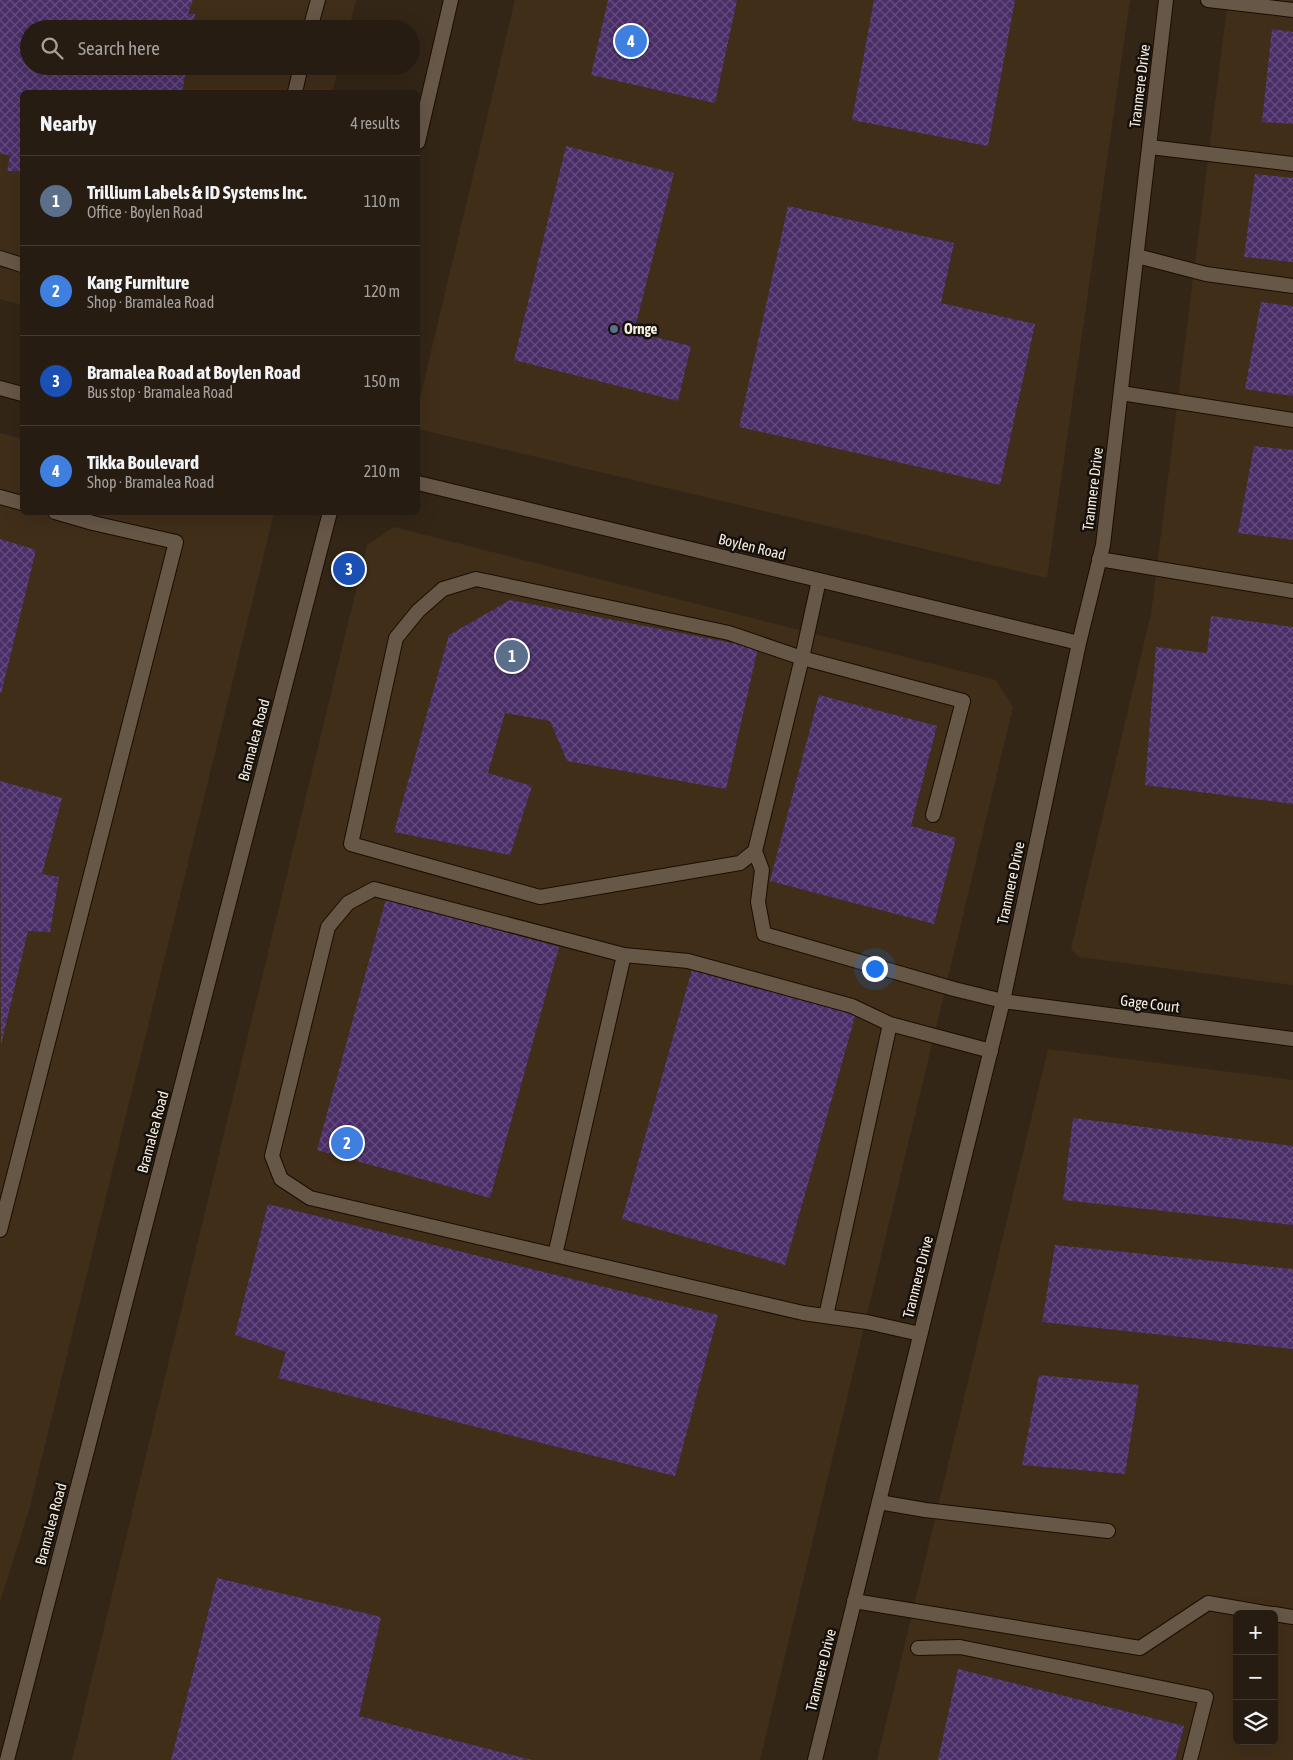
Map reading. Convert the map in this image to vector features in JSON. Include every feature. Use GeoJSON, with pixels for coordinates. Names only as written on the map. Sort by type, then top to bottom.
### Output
{"type":"FeatureCollection","features":[{"type":"Feature","properties":{"kind":"street"},"geometry":{"type":"LineString","coordinates":[[312,20],[318,0]]}},
{"type":"Feature","properties":{"kind":"street"},"geometry":{"type":"LineString","coordinates":[[420,133],[450,0]]}},
{"type":"Feature","properties":{"kind":"street","name":"Tranmere Drive"},"geometry":{"type":"LineString","coordinates":[[815,1760],[1003,1001],[1078,643],[1103,545],[1166,0]]}},
{"type":"Feature","properties":{"kind":"street"},"geometry":{"type":"LineString","coordinates":[[1208,0],[1293,10]]}},
{"type":"Feature","properties":{"kind":"street"},"geometry":{"type":"LineString","coordinates":[[295,90],[299,75]]}},
{"type":"Feature","properties":{"kind":"street"},"geometry":{"type":"LineString","coordinates":[[1150,147],[1293,164]]}},
{"type":"Feature","properties":{"kind":"street"},"geometry":{"type":"LineString","coordinates":[[1137,256],[1206,274],[1293,286]]}},
{"type":"Feature","properties":{"kind":"street"},"geometry":{"type":"LineString","coordinates":[[0,258],[20,264]]}},
{"type":"Feature","properties":{"kind":"street"},"geometry":{"type":"LineString","coordinates":[[0,388],[20,393]]}},
{"type":"Feature","properties":{"kind":"street"},"geometry":{"type":"LineString","coordinates":[[1121,393],[1293,420]]}},
{"type":"Feature","properties":{"kind":"street","name":"Boylen Road"},"geometry":{"type":"LineString","coordinates":[[420,483],[1078,643]]}},
{"type":"Feature","properties":{"kind":"street"},"geometry":{"type":"LineString","coordinates":[[0,497],[20,502]]}},
{"type":"Feature","properties":{"kind":"street"},"geometry":{"type":"LineString","coordinates":[[0,1230],[176,542],[95,518],[75,515]]}},
{"type":"Feature","properties":{"kind":"street","name":"Bramalea Road"},"geometry":{"type":"LineString","coordinates":[[7,1760],[329,515]]}},
{"type":"Feature","properties":{"kind":"street"},"geometry":{"type":"LineString","coordinates":[[1100,559],[1293,591]]}},
{"type":"Feature","properties":{"kind":"street"},"geometry":{"type":"LineString","coordinates":[[819,580],[802,658],[754,851],[740,863],[540,898],[351,844],[396,638],[418,611],[443,589],[476,579],[729,633],[802,658],[963,701],[933,814]]}},
{"type":"Feature","properties":{"kind":"street","name":"Gage Court"},"geometry":{"type":"LineString","coordinates":[[754,851],[762,870],[758,902],[764,934],[954,990],[1003,1001],[1293,1038]]}},
{"type":"Feature","properties":{"kind":"street"},"geometry":{"type":"LineString","coordinates":[[920,1334],[867,1322],[803,1313],[310,1198],[282,1179],[272,1156],[328,927],[348,903],[374,889],[624,955],[688,961],[852,1006],[890,1024],[991,1051]]}},
{"type":"Feature","properties":{"kind":"street"},"geometry":{"type":"LineString","coordinates":[[555,1255],[624,955]]}},
{"type":"Feature","properties":{"kind":"street"},"geometry":{"type":"LineString","coordinates":[[826,1316],[890,1024]]}},
{"type":"Feature","properties":{"kind":"street"},"geometry":{"type":"LineString","coordinates":[[879,1502],[925,1510],[1108,1531]]}},
{"type":"Feature","properties":{"kind":"street"},"geometry":{"type":"LineString","coordinates":[[854,1601],[1140,1648],[1208,1603],[1249,1610]]}},
{"type":"Feature","properties":{"kind":"street"},"geometry":{"type":"LineString","coordinates":[[1278,1615],[1293,1617]]}},
{"type":"Feature","properties":{"kind":"street"},"geometry":{"type":"LineString","coordinates":[[918,1648],[960,1647],[1206,1697],[1190,1760]]}},
{"type":"Feature","properties":{"kind":"shaded area"},"geometry":{"type":"Polygon","coordinates":[[[0,0],[356,0],[351,20],[20,20],[20,75],[337,75],[333,90],[20,90],[20,304],[0,299],[0,0]]]}},
{"type":"Feature","properties":{"kind":"shaded area"},"geometry":{"type":"Polygon","coordinates":[[[515,0],[1130,0],[1047,578],[420,429],[420,398],[515,0]]]}},
{"type":"Feature","properties":{"kind":"shaded area"},"geometry":{"type":"Polygon","coordinates":[[[1228,0],[1293,0],[1293,985],[1079,957],[1071,949],[1151,614],[1228,0]]]}},
{"type":"Feature","properties":{"kind":"shaded area"},"geometry":{"type":"Polygon","coordinates":[[[0,433],[20,438],[20,515],[274,515],[29,1510],[0,1602],[0,433]]]}},
{"type":"Feature","properties":{"kind":"shaded area"},"geometry":{"type":"Polygon","coordinates":[[[394,527],[996,680],[1013,707],[760,1760],[72,1760],[367,545],[394,527]]]}},
{"type":"Feature","properties":{"kind":"shaded area"},"geometry":{"type":"Polygon","coordinates":[[[1048,1049],[1293,1080],[1293,1760],[877,1760],[1048,1049]]]}},
{"type":"Feature","properties":{"kind":"building"},"geometry":{"type":"Polygon","coordinates":[[[0,0],[193,0],[188,14],[195,14],[194,20],[20,20],[20,75],[185,75],[182,90],[20,90],[20,171],[7,171],[10,156],[0,153],[0,0]]]}},
{"type":"Feature","properties":{"kind":"building"},"geometry":{"type":"Polygon","coordinates":[[[608,0],[737,0],[715,103],[591,75],[608,0]]]}},
{"type":"Feature","properties":{"kind":"building"},"geometry":{"type":"Polygon","coordinates":[[[874,0],[1015,0],[988,146],[852,120],[874,0]]]}},
{"type":"Feature","properties":{"kind":"building"},"geometry":{"type":"Polygon","coordinates":[[[1272,29],[1293,32],[1293,124],[1262,122],[1272,29]]]}},
{"type":"Feature","properties":{"kind":"building"},"geometry":{"type":"Polygon","coordinates":[[[566,146],[674,173],[634,332],[691,346],[678,401],[514,360],[566,146]]]}},
{"type":"Feature","properties":{"kind":"building"},"geometry":{"type":"Polygon","coordinates":[[[1255,174],[1293,178],[1293,262],[1244,257],[1255,174]]]}},
{"type":"Feature","properties":{"kind":"building"},"geometry":{"type":"Polygon","coordinates":[[[788,206],[954,243],[941,303],[1035,324],[1000,485],[739,427],[788,206]]]}},
{"type":"Feature","properties":{"kind":"building"},"geometry":{"type":"Polygon","coordinates":[[[1261,302],[1293,306],[1293,396],[1245,389],[1261,302]]]}},
{"type":"Feature","properties":{"kind":"building"},"geometry":{"type":"Polygon","coordinates":[[[1254,446],[1293,450],[1293,540],[1238,533],[1254,446]]]}},
{"type":"Feature","properties":{"kind":"building"},"geometry":{"type":"Polygon","coordinates":[[[0,539],[36,550],[1,694],[0,693],[0,539]]]}},
{"type":"Feature","properties":{"kind":"building"},"geometry":{"type":"Polygon","coordinates":[[[510,600],[758,648],[726,789],[567,761],[550,721],[505,713],[488,773],[532,786],[510,855],[394,832],[449,635],[510,600]]]}},
{"type":"Feature","properties":{"kind":"building"},"geometry":{"type":"Polygon","coordinates":[[[1211,616],[1293,627],[1293,804],[1145,785],[1156,647],[1207,653],[1211,616]]]}},
{"type":"Feature","properties":{"kind":"building"},"geometry":{"type":"Polygon","coordinates":[[[819,695],[937,726],[911,826],[956,838],[934,924],[770,881],[819,695]]]}},
{"type":"Feature","properties":{"kind":"building"},"geometry":{"type":"Polygon","coordinates":[[[0,781],[62,798],[42,874],[59,877],[50,932],[28,931],[1,1045],[0,781]]]}},
{"type":"Feature","properties":{"kind":"building"},"geometry":{"type":"Polygon","coordinates":[[[386,899],[559,947],[490,1198],[317,1150],[386,899]]]}},
{"type":"Feature","properties":{"kind":"building"},"geometry":{"type":"Polygon","coordinates":[[[693,966],[856,1013],[785,1265],[622,1219],[693,966]]]}},
{"type":"Feature","properties":{"kind":"building"},"geometry":{"type":"Polygon","coordinates":[[[1073,1118],[1293,1146],[1293,1225],[1063,1200],[1073,1118]]]}},
{"type":"Feature","properties":{"kind":"building"},"geometry":{"type":"Polygon","coordinates":[[[268,1204],[718,1315],[675,1476],[278,1378],[286,1352],[235,1335],[268,1204]]]}},
{"type":"Feature","properties":{"kind":"building"},"geometry":{"type":"Polygon","coordinates":[[[1055,1245],[1293,1269],[1293,1349],[1042,1322],[1055,1245]]]}},
{"type":"Feature","properties":{"kind":"building"},"geometry":{"type":"Polygon","coordinates":[[[1039,1375],[1139,1385],[1125,1474],[1022,1465],[1039,1375]]]}},
{"type":"Feature","properties":{"kind":"building"},"geometry":{"type":"Polygon","coordinates":[[[217,1578],[381,1617],[359,1716],[532,1760],[171,1760],[217,1578]]]}},
{"type":"Feature","properties":{"kind":"building"},"geometry":{"type":"Polygon","coordinates":[[[958,1669],[1184,1726],[1175,1760],[938,1760],[958,1669]]]}},
{"type":"Feature","properties":{"kind":"place","name":"Tikka Boulevard"},"geometry":{"type":"Point","coordinates":[631,41]}},
{"type":"Feature","properties":{"kind":"place","name":"Ornge"},"geometry":{"type":"Point","coordinates":[614,329]}},
{"type":"Feature","properties":{"kind":"place","name":"Bramalea Road at Boylen Road"},"geometry":{"type":"Point","coordinates":[349,569]}},
{"type":"Feature","properties":{"kind":"place","name":"Trillium Labels & ID Systems Inc."},"geometry":{"type":"Point","coordinates":[512,656]}},
{"type":"Feature","properties":{"kind":"place","name":"Kang Furniture"},"geometry":{"type":"Point","coordinates":[347,1143]}}]}
